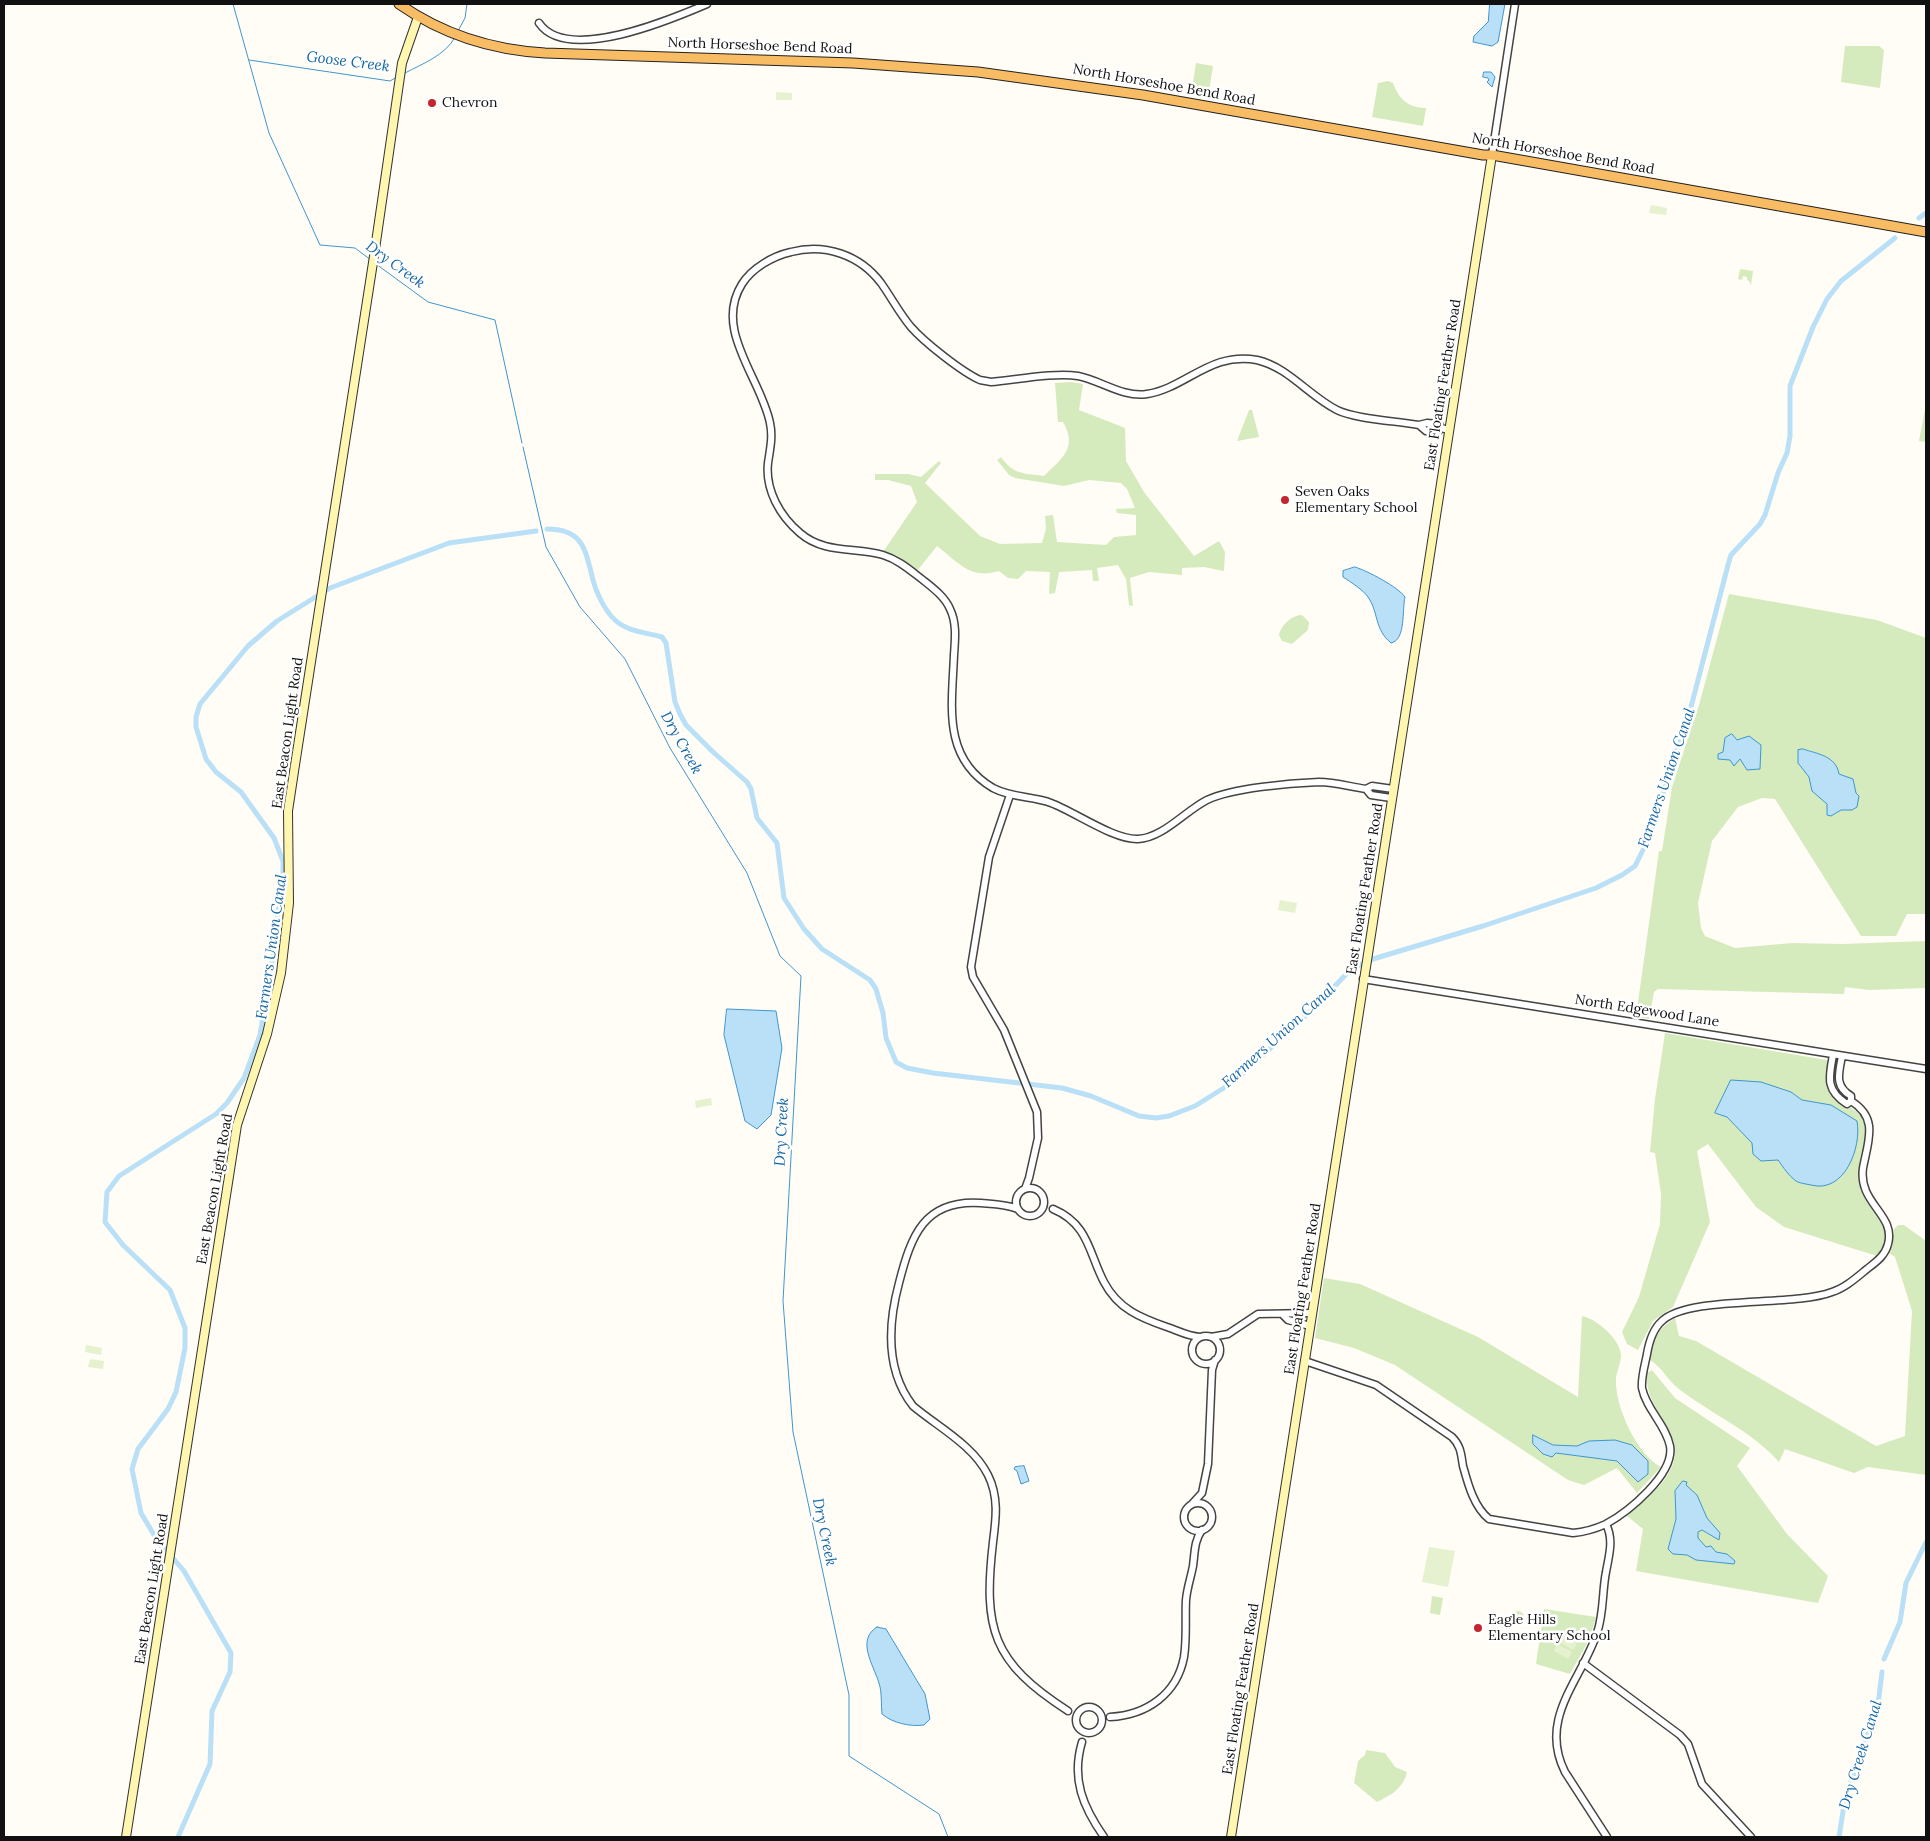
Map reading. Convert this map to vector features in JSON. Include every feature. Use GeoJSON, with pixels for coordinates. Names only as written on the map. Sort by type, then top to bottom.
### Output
{"type":"FeatureCollection","features":[{"type":"Feature","properties":{"kind":"highway","name":"North Horseshoe Bend Road"},"geometry":{"type":"LineString","coordinates":[[399,4],[418,17],[468,39],[527,52],[853,63],[994,74],[1110,89],[1926,232]]}},
{"type":"Feature","properties":{"kind":"main road","name":"East Beacon Light Road"},"geometry":{"type":"LineString","coordinates":[[126,1837],[237,1125],[268,1034],[281,973],[289,896],[289,804],[370,286],[403,55],[418,17]]}},
{"type":"Feature","properties":{"kind":"main road","name":"East Floating Feather Road"},"geometry":{"type":"LineString","coordinates":[[1231,1837],[1392,793],[1445,429],[1492,155]]}},
{"type":"Feature","properties":{"kind":"street","name":"North Horseshoe Bend Road"},"geometry":{"type":"LineString","coordinates":[[539,23],[543,29],[554,36],[608,37],[649,28],[707,4]]}},
{"type":"Feature","properties":{"kind":"street","name":"East Floating Feather Road"},"geometry":{"type":"LineString","coordinates":[[1492,155],[1515,4]]}},
{"type":"Feature","properties":{"kind":"street"},"geometry":{"type":"LineString","coordinates":[[1392,793],[1372,786],[1366,790],[1323,782],[1233,791],[1207,800],[1151,836],[1135,839],[1120,836],[1051,803],[1010,795],[995,788],[974,773],[957,745],[952,720],[955,631],[951,610],[942,597],[909,569],[891,558],[875,553],[826,547],[811,541],[795,528],[774,499],[768,475],[771,444],[770,425],[734,334],[732,313],[736,294],[742,283],[755,269],[785,254],[811,249],[838,252],[855,259],[871,271],[913,329],[980,380],[990,382],[1072,375],[1126,392],[1143,395],[1158,391],[1215,364],[1246,359],[1276,367],[1342,412],[1419,425],[1438,424],[1445,429]]}},
{"type":"Feature","properties":{"kind":"street"},"geometry":{"type":"LineString","coordinates":[[1007,1205],[1024,1189],[1029,1178],[1039,1127],[1037,1112],[1004,1030],[973,976],[971,967],[989,857],[1010,795]]}},
{"type":"Feature","properties":{"kind":"street","name":"North Edgewood Lane"},"geometry":{"type":"LineString","coordinates":[[1364,977],[1926,1069]]}},
{"type":"Feature","properties":{"kind":"street"},"geometry":{"type":"LineString","coordinates":[[1833,1055],[1829,1073],[1830,1087],[1837,1097],[1847,1104],[1851,1101]]}},
{"type":"Feature","properties":{"kind":"street"},"geometry":{"type":"LineString","coordinates":[[1305,1361],[1376,1385],[1452,1437],[1460,1446],[1474,1498],[1483,1514],[1490,1519],[1573,1533],[1584,1532],[1606,1524],[1629,1509],[1662,1475],[1668,1466],[1670,1447],[1667,1438],[1642,1388],[1648,1348],[1653,1333],[1662,1321],[1670,1315],[1691,1308],[1810,1297],[1833,1292],[1849,1283],[1884,1255],[1889,1243],[1887,1225],[1864,1191],[1863,1182],[1870,1130],[1869,1121],[1866,1113],[1851,1101],[1851,1096],[1842,1091],[1838,1082],[1842,1056]]}},
{"type":"Feature","properties":{"kind":"street"},"geometry":{"type":"LineString","coordinates":[[1029,1178],[1044,1200],[1074,1224],[1087,1240],[1104,1282],[1118,1302],[1136,1316],[1184,1335],[1211,1337],[1228,1334],[1258,1314],[1312,1313]]}},
{"type":"Feature","properties":{"kind":"street"},"geometry":{"type":"LineString","coordinates":[[1024,1189],[1037,1190]]}},
{"type":"Feature","properties":{"kind":"street"},"geometry":{"type":"LineString","coordinates":[[1018,1195],[1018,1209]]}},
{"type":"Feature","properties":{"kind":"street"},"geometry":{"type":"LineString","coordinates":[[1040,1212],[1044,1200]]}},
{"type":"Feature","properties":{"kind":"street"},"geometry":{"type":"LineString","coordinates":[[1053,1209],[1050,1212],[1040,1212],[1029,1216],[1007,1205],[971,1202],[955,1204],[942,1208],[920,1226],[908,1249],[898,1286],[890,1321],[891,1343],[898,1377],[906,1397],[913,1406],[980,1462],[992,1484],[996,1511],[989,1600],[994,1629],[1001,1647],[1030,1684],[1068,1711],[1076,1722],[1080,1730],[1082,1742],[1078,1774],[1080,1795],[1085,1808],[1104,1837]]}},
{"type":"Feature","properties":{"kind":"street"},"geometry":{"type":"LineString","coordinates":[[1282,1314],[1288,1320],[1310,1326]]}},
{"type":"Feature","properties":{"kind":"street"},"geometry":{"type":"LineString","coordinates":[[1195,1540],[1185,1521],[1184,1514],[1202,1493],[1208,1464],[1212,1379],[1215,1360],[1228,1334]]}},
{"type":"Feature","properties":{"kind":"street"},"geometry":{"type":"LineString","coordinates":[[1184,1335],[1194,1357],[1202,1363],[1212,1379]]}},
{"type":"Feature","properties":{"kind":"street"},"geometry":{"type":"LineString","coordinates":[[1192,1349],[1194,1342],[1200,1337]]}},
{"type":"Feature","properties":{"kind":"street"},"geometry":{"type":"LineString","coordinates":[[1211,1337],[1217,1342],[1219,1350]]}},
{"type":"Feature","properties":{"kind":"street"},"geometry":{"type":"LineString","coordinates":[[1202,1363],[1215,1360]]}},
{"type":"Feature","properties":{"kind":"street"},"geometry":{"type":"LineString","coordinates":[[1068,1711],[1080,1710],[1088,1706],[1110,1717],[1128,1716],[1148,1708],[1164,1696],[1176,1679],[1184,1656],[1186,1599],[1195,1540],[1211,1522],[1211,1514],[1202,1493]]}},
{"type":"Feature","properties":{"kind":"street"},"geometry":{"type":"LineString","coordinates":[[1191,1505],[1200,1503],[1208,1507]]}},
{"type":"Feature","properties":{"kind":"street"},"geometry":{"type":"LineString","coordinates":[[1606,1524],[1611,1541],[1601,1616],[1597,1632],[1583,1663],[1563,1700],[1557,1733],[1558,1752],[1566,1772],[1607,1837]]}},
{"type":"Feature","properties":{"kind":"street"},"geometry":{"type":"LineString","coordinates":[[1190,1528],[1202,1530]]}},
{"type":"Feature","properties":{"kind":"street"},"geometry":{"type":"LineString","coordinates":[[1583,1663],[1680,1734],[1688,1744],[1702,1784],[1751,1837]]}},
{"type":"Feature","properties":{"kind":"street"},"geometry":{"type":"LineString","coordinates":[[1076,1722],[1080,1710]]}},
{"type":"Feature","properties":{"kind":"street"},"geometry":{"type":"LineString","coordinates":[[1100,1712],[1102,1724]]}},
{"type":"Feature","properties":{"kind":"street"},"geometry":{"type":"LineString","coordinates":[[1082,1742],[1110,1717]]}},
{"type":"Feature","properties":{"kind":"street"},"geometry":{"type":"LineString","coordinates":[[1080,1730],[1092,1733]]}},
{"type":"Feature","properties":{"kind":"green space"},"geometry":{"type":"Polygon","coordinates":[[[1845,46],[1879,46],[1884,50],[1880,88],[1841,82],[1845,46]]]}},
{"type":"Feature","properties":{"kind":"green space"},"geometry":{"type":"Polygon","coordinates":[[[1196,63],[1213,66],[1209,91],[1192,88],[1196,63]]]}},
{"type":"Feature","properties":{"kind":"green space"},"geometry":{"type":"Polygon","coordinates":[[[1388,81],[1393,83],[1398,94],[1405,102],[1420,108],[1426,108],[1423,126],[1372,117],[1378,83],[1388,81]]]}},
{"type":"Feature","properties":{"kind":"green space"},"geometry":{"type":"Polygon","coordinates":[[[776,92],[792,93],[792,100],[776,100],[776,92]]]}},
{"type":"Feature","properties":{"kind":"green space"},"geometry":{"type":"Polygon","coordinates":[[[1651,205],[1667,208],[1666,215],[1649,213],[1651,205]]]}},
{"type":"Feature","properties":{"kind":"green space"},"geometry":{"type":"Polygon","coordinates":[[[1740,269],[1753,271],[1751,285],[1747,277],[1743,276],[1742,280],[1738,279],[1740,269]]]}},
{"type":"Feature","properties":{"kind":"green space"},"geometry":{"type":"Polygon","coordinates":[[[1071,382],[1083,384],[1079,410],[1125,428],[1126,461],[1144,492],[1194,556],[1219,541],[1225,552],[1224,571],[1204,567],[1182,568],[1182,575],[1149,572],[1130,578],[1133,606],[1129,605],[1126,579],[1118,565],[1097,568],[1099,581],[1093,581],[1092,570],[1059,572],[1055,593],[1049,594],[1050,572],[1026,571],[1018,579],[1008,578],[999,571],[980,573],[965,568],[937,546],[917,571],[896,557],[883,552],[917,502],[911,486],[888,480],[875,480],[875,474],[908,474],[921,477],[939,461],[941,463],[925,483],[980,536],[1000,544],[1042,543],[1046,529],[1045,516],[1053,515],[1057,542],[1106,545],[1114,537],[1136,535],[1136,515],[1117,513],[1116,509],[1135,508],[1127,489],[1121,483],[1089,480],[1064,486],[1015,478],[1009,475],[997,460],[1001,457],[1015,470],[1044,476],[1057,464],[1066,452],[1069,439],[1063,422],[1058,422],[1055,383],[1071,382]]]}},
{"type":"Feature","properties":{"kind":"green space"},"geometry":{"type":"Polygon","coordinates":[[[1926,404],[1926,442],[1919,441],[1926,404]]]}},
{"type":"Feature","properties":{"kind":"green space"},"geometry":{"type":"Polygon","coordinates":[[[1249,410],[1252,410],[1259,437],[1237,441],[1249,410]]]}},
{"type":"Feature","properties":{"kind":"green space"},"geometry":{"type":"Polygon","coordinates":[[[1729,594],[1877,620],[1926,638],[1926,914],[1907,914],[1896,936],[1861,936],[1775,799],[1762,798],[1738,807],[1712,841],[1698,903],[1701,928],[1705,936],[1735,948],[1792,943],[1842,944],[1926,941],[1926,988],[1869,990],[1845,987],[1844,994],[1658,989],[1654,992],[1649,1019],[1636,1017],[1659,851],[1662,851],[1672,787],[1699,705],[1729,594]]]}},
{"type":"Feature","properties":{"kind":"green space"},"geometry":{"type":"Polygon","coordinates":[[[1302,615],[1309,622],[1308,630],[1292,644],[1282,641],[1279,635],[1285,624],[1294,617],[1302,615]]]}},
{"type":"Feature","properties":{"kind":"green space"},"geometry":{"type":"Polygon","coordinates":[[[1280,900],[1297,903],[1295,913],[1278,910],[1280,900]]]}},
{"type":"Feature","properties":{"kind":"green space"},"geometry":{"type":"Polygon","coordinates":[[[1665,1033],[1827,1060],[1826,1079],[1831,1092],[1841,1102],[1858,1113],[1866,1124],[1859,1172],[1860,1187],[1866,1201],[1880,1220],[1886,1242],[1877,1256],[1784,1227],[1756,1207],[1708,1144],[1697,1151],[1710,1222],[1673,1307],[1653,1321],[1638,1350],[1627,1344],[1622,1332],[1639,1297],[1660,1224],[1661,1194],[1655,1153],[1650,1152],[1655,1099],[1665,1033]]]}},
{"type":"Feature","properties":{"kind":"green space"},"geometry":{"type":"Polygon","coordinates":[[[711,1098],[712,1105],[696,1108],[695,1101],[711,1098]]]}},
{"type":"Feature","properties":{"kind":"green space"},"geometry":{"type":"Polygon","coordinates":[[[1898,1225],[1904,1225],[1926,1241],[1926,1475],[1868,1467],[1854,1473],[1785,1449],[1779,1462],[1756,1441],[1679,1389],[1650,1360],[1650,1353],[1656,1336],[1664,1326],[1675,1318],[1679,1336],[1696,1341],[1876,1446],[1905,1436],[1912,1311],[1895,1257],[1889,1253],[1893,1244],[1893,1230],[1898,1225]]]}},
{"type":"Feature","properties":{"kind":"green space"},"geometry":{"type":"Polygon","coordinates":[[[1324,1278],[1360,1284],[1478,1337],[1578,1397],[1582,1316],[1594,1321],[1612,1336],[1620,1349],[1621,1358],[1616,1378],[1616,1389],[1623,1415],[1636,1441],[1644,1452],[1661,1467],[1637,1493],[1617,1468],[1584,1485],[1568,1480],[1395,1365],[1354,1348],[1315,1338],[1324,1278]]]}},
{"type":"Feature","properties":{"kind":"green space"},"geometry":{"type":"Polygon","coordinates":[[[86,1345],[102,1348],[101,1355],[85,1352],[86,1345]]]}},
{"type":"Feature","properties":{"kind":"green space"},"geometry":{"type":"Polygon","coordinates":[[[90,1359],[104,1361],[103,1369],[88,1367],[90,1359]]]}},
{"type":"Feature","properties":{"kind":"green space"},"geometry":{"type":"Polygon","coordinates":[[[1652,1370],[1675,1398],[1750,1448],[1737,1466],[1787,1534],[1828,1576],[1818,1603],[1636,1571],[1643,1529],[1627,1516],[1660,1485],[1672,1466],[1675,1455],[1671,1435],[1649,1392],[1647,1373],[1652,1370]]]}},
{"type":"Feature","properties":{"kind":"green space"},"geometry":{"type":"Polygon","coordinates":[[[1429,1547],[1455,1551],[1448,1587],[1422,1582],[1429,1547]]]}},
{"type":"Feature","properties":{"kind":"green space"},"geometry":{"type":"Polygon","coordinates":[[[1432,1596],[1443,1598],[1440,1615],[1430,1613],[1432,1596]]]}},
{"type":"Feature","properties":{"kind":"green space"},"geometry":{"type":"Polygon","coordinates":[[[1544,1609],[1596,1617],[1589,1640],[1570,1674],[1536,1664],[1544,1609]]]}},
{"type":"Feature","properties":{"kind":"green space"},"geometry":{"type":"Polygon","coordinates":[[[1516,1611],[1520,1611],[1524,1617],[1520,1623],[1516,1623],[1512,1619],[1512,1615],[1516,1611]]]}},
{"type":"Feature","properties":{"kind":"green space"},"geometry":{"type":"Polygon","coordinates":[[[1562,1635],[1577,1643],[1573,1650],[1559,1642],[1562,1635]]]}},
{"type":"Feature","properties":{"kind":"green space"},"geometry":{"type":"Polygon","coordinates":[[[1557,1644],[1572,1652],[1568,1659],[1554,1651],[1557,1644]]]}},
{"type":"Feature","properties":{"kind":"green space"},"geometry":{"type":"Polygon","coordinates":[[[1366,1750],[1385,1753],[1395,1767],[1407,1772],[1403,1783],[1392,1794],[1377,1802],[1354,1783],[1358,1761],[1365,1755],[1366,1750]]]}},
{"type":"Feature","properties":{"kind":"water"},"geometry":{"type":"Polygon","coordinates":[[[1490,4],[1505,4],[1498,42],[1492,46],[1473,42],[1474,36],[1488,22],[1490,4]]]}},
{"type":"Feature","properties":{"kind":"water"},"geometry":{"type":"Polygon","coordinates":[[[1484,72],[1491,72],[1495,77],[1492,87],[1487,82],[1488,78],[1483,77],[1484,72]]]}},
{"type":"Feature","properties":{"kind":"water"},"geometry":{"type":"Polygon","coordinates":[[[1355,567],[1382,580],[1405,597],[1401,631],[1396,641],[1391,643],[1382,632],[1374,609],[1366,594],[1343,577],[1343,571],[1355,567]]]}},
{"type":"Feature","properties":{"kind":"water"},"geometry":{"type":"Polygon","coordinates":[[[1732,734],[1737,740],[1749,736],[1761,745],[1760,769],[1747,770],[1740,759],[1734,766],[1730,760],[1718,759],[1718,754],[1723,752],[1725,738],[1732,734]]]}},
{"type":"Feature","properties":{"kind":"water"},"geometry":{"type":"Polygon","coordinates":[[[1803,749],[1830,759],[1839,774],[1853,779],[1856,793],[1859,796],[1857,807],[1852,810],[1841,810],[1831,816],[1827,815],[1827,804],[1812,791],[1809,777],[1798,763],[1798,750],[1803,749]]]}},
{"type":"Feature","properties":{"kind":"water"},"geometry":{"type":"Polygon","coordinates":[[[727,1009],[776,1011],[782,1048],[771,1115],[757,1129],[745,1121],[724,1035],[727,1009]]]}},
{"type":"Feature","properties":{"kind":"water"},"geometry":{"type":"Polygon","coordinates":[[[1731,1080],[1761,1082],[1791,1092],[1802,1100],[1831,1105],[1857,1121],[1857,1144],[1848,1166],[1841,1176],[1833,1183],[1823,1186],[1811,1185],[1796,1181],[1778,1160],[1761,1161],[1753,1154],[1752,1143],[1727,1117],[1715,1113],[1731,1080]]]}},
{"type":"Feature","properties":{"kind":"water"},"geometry":{"type":"Polygon","coordinates":[[[1533,1435],[1553,1445],[1577,1446],[1589,1441],[1615,1440],[1632,1445],[1648,1461],[1648,1474],[1638,1482],[1617,1461],[1556,1453],[1552,1457],[1543,1454],[1533,1444],[1533,1435]]]}},
{"type":"Feature","properties":{"kind":"water"},"geometry":{"type":"Polygon","coordinates":[[[1024,1466],[1029,1481],[1021,1484],[1017,1471],[1014,1469],[1015,1467],[1024,1466]]]}},
{"type":"Feature","properties":{"kind":"water"},"geometry":{"type":"Polygon","coordinates":[[[1683,1481],[1687,1482],[1686,1485],[1697,1495],[1707,1518],[1720,1533],[1719,1540],[1702,1530],[1698,1532],[1698,1538],[1706,1547],[1711,1546],[1716,1552],[1727,1554],[1735,1561],[1734,1564],[1696,1560],[1687,1555],[1673,1554],[1668,1549],[1676,1519],[1675,1491],[1683,1481]]]}},
{"type":"Feature","properties":{"kind":"water"},"geometry":{"type":"Polygon","coordinates":[[[877,1627],[886,1629],[925,1694],[930,1719],[924,1725],[902,1724],[882,1714],[880,1687],[870,1660],[867,1645],[871,1632],[877,1627]]]}},
{"type":"Feature","properties":{"kind":"waterway","name":"Dry Creek"},"geometry":{"type":"LineString","coordinates":[[233,4],[269,133],[320,245],[355,248],[371,260]]}},
{"type":"Feature","properties":{"kind":"waterway","name":"Goose Creek"},"geometry":{"type":"LineString","coordinates":[[458,31],[465,18],[467,4]]}},
{"type":"Feature","properties":{"kind":"waterway","name":"Goose Creek"},"geometry":{"type":"LineString","coordinates":[[405,73],[440,54],[455,37]]}},
{"type":"Feature","properties":{"kind":"waterway","name":"Goose Creek"},"geometry":{"type":"LineString","coordinates":[[249,60],[390,81],[397,77]]}},
{"type":"Feature","properties":{"kind":"waterway","name":"Farmers Union Canal"},"geometry":{"type":"LineString","coordinates":[[1919,218],[1926,213]]}},
{"type":"Feature","properties":{"kind":"waterway","name":"Farmers Union Canal"},"geometry":{"type":"LineString","coordinates":[[547,529],[568,532],[580,542],[587,557],[593,582],[607,611],[615,620],[625,627],[662,637],[666,643],[675,702],[686,725],[747,782],[751,789],[757,818],[777,843],[784,898],[804,929],[822,949],[870,980],[876,989],[883,1013],[886,1038],[896,1062],[907,1068],[933,1073],[1062,1088],[1091,1096],[1139,1116],[1156,1118],[1169,1116],[1195,1106],[1235,1081],[1315,1007],[1351,969],[1373,959],[1483,926],[1596,888],[1635,866],[1648,840],[1691,707],[1731,555],[1760,524],[1765,515],[1778,473],[1787,453],[1790,436],[1790,386],[1813,327],[1827,299],[1841,281],[1895,238]]}},
{"type":"Feature","properties":{"kind":"waterway","name":"Dry Creek"},"geometry":{"type":"LineString","coordinates":[[376,264],[428,302],[495,320],[522,443]]}},
{"type":"Feature","properties":{"kind":"waterway","name":"Dry Creek"},"geometry":{"type":"LineString","coordinates":[[523,447],[546,547],[580,607],[625,659],[670,748],[747,873],[780,956],[801,976],[783,1301],[793,1432],[849,1695],[849,1756],[939,1814],[948,1837]]}},
{"type":"Feature","properties":{"kind":"waterway","name":"Farmers Union Canal"},"geometry":{"type":"LineString","coordinates":[[165,1549],[160,1545],[141,1513],[132,1469],[138,1449],[168,1409],[176,1392],[185,1348],[185,1328],[170,1290],[123,1245],[105,1222],[107,1192],[119,1176],[216,1114],[227,1103],[244,1078],[260,1035],[271,970],[283,872],[283,861],[274,838],[241,792],[216,772],[206,759],[196,727],[196,717],[200,704],[248,646],[277,621],[330,588],[449,543],[536,531]]}},
{"type":"Feature","properties":{"kind":"waterway","name":"Dry Creek Canal"},"geometry":{"type":"LineString","coordinates":[[1884,1659],[1900,1622],[1906,1583],[1926,1542]]}},
{"type":"Feature","properties":{"kind":"waterway","name":"Farmers Union Canal"},"geometry":{"type":"LineString","coordinates":[[173,1558],[184,1571],[231,1653],[230,1672],[212,1711],[210,1764],[178,1837]]}},
{"type":"Feature","properties":{"kind":"waterway","name":"Dry Creek Canal"},"geometry":{"type":"LineString","coordinates":[[1839,1837],[1845,1799],[1878,1705],[1882,1672]]}},
{"type":"Feature","properties":{"kind":"place","name":"Chevron"},"geometry":{"type":"Point","coordinates":[432,103]}},
{"type":"Feature","properties":{"kind":"place","name":"Seven Oaks Elementary School"},"geometry":{"type":"Point","coordinates":[1285,500]}},
{"type":"Feature","properties":{"kind":"place","name":"Eagle Hills Elementary School"},"geometry":{"type":"Point","coordinates":[1478,1628]}}]}
